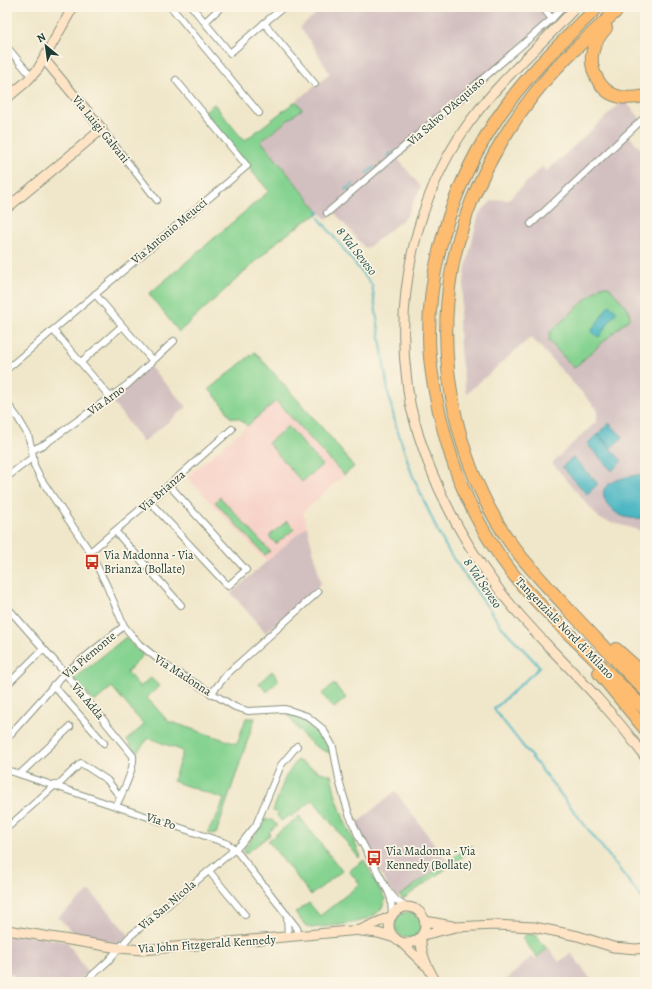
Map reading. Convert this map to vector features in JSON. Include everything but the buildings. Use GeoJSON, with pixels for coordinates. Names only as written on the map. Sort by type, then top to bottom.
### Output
{"type":"FeatureCollection","features":[{"type":"Feature","properties":{"kind":"highway","name":"Tangenziale Nord di Milano"},"geometry":{"type":"LineString","coordinates":[[598,7],[563,40],[510,100],[491,128],[468,168],[452,207],[440,244],[435,267],[429,338],[432,379],[439,413],[452,459],[465,495],[479,524],[503,560],[547,612],[645,709]]}},
{"type":"Feature","properties":{"kind":"highway","name":"Tangenziale Nord di Milano"},"geometry":{"type":"LineString","coordinates":[[621,7],[564,60],[532,98],[504,138],[488,165],[468,208],[460,233],[451,274],[446,346],[452,393],[463,441],[478,486],[494,517],[509,541],[537,576],[645,690]]}},
{"type":"Feature","properties":{"kind":"highway"},"geometry":{"type":"LineString","coordinates":[[627,7],[609,25],[597,40],[592,54],[593,68],[600,83],[611,94],[628,98],[645,96]]}},
{"type":"Feature","properties":{"kind":"highway"},"geometry":{"type":"LineString","coordinates":[[559,600],[645,675]]}},
{"type":"Feature","properties":{"kind":"highway"},"geometry":{"type":"LineString","coordinates":[[547,612],[645,729]]}},
{"type":"Feature","properties":{"kind":"street"},"geometry":{"type":"LineString","coordinates":[[7,98],[32,77],[44,59],[73,7]]}},
{"type":"Feature","properties":{"kind":"street"},"geometry":{"type":"LineString","coordinates":[[171,7],[259,114]]}},
{"type":"Feature","properties":{"kind":"street"},"geometry":{"type":"LineString","coordinates":[[192,7],[230,53],[284,7]]}},
{"type":"Feature","properties":{"kind":"street"},"geometry":{"type":"LineString","coordinates":[[205,22],[221,7]]}},
{"type":"Feature","properties":{"kind":"street"},"geometry":{"type":"LineString","coordinates":[[542,7],[552,19]]}},
{"type":"Feature","properties":{"kind":"street","name":"Via Salvo D'Acquisto"},"geometry":{"type":"LineString","coordinates":[[327,213],[552,19],[563,7]]}},
{"type":"Feature","properties":{"kind":"street"},"geometry":{"type":"LineString","coordinates":[[576,7],[485,102],[455,145],[435,183],[421,222],[411,261],[405,297],[403,333],[405,368],[410,406],[429,465],[451,514],[474,554],[510,603],[606,708],[645,757]]}},
{"type":"Feature","properties":{"kind":"street"},"geometry":{"type":"LineString","coordinates":[[264,23],[315,84]]}},
{"type":"Feature","properties":{"kind":"street"},"geometry":{"type":"LineString","coordinates":[[7,47],[32,77]]}},
{"type":"Feature","properties":{"kind":"street","name":"Via Luigi Galvani"},"geometry":{"type":"LineString","coordinates":[[44,59],[158,200]]}},
{"type":"Feature","properties":{"kind":"street","name":"Via Antonio Meucci"},"geometry":{"type":"LineString","coordinates":[[7,369],[247,166],[176,80]]}},
{"type":"Feature","properties":{"kind":"street"},"geometry":{"type":"LineString","coordinates":[[532,224],[645,118]]}},
{"type":"Feature","properties":{"kind":"street"},"geometry":{"type":"LineString","coordinates":[[7,208],[102,129]]}},
{"type":"Feature","properties":{"kind":"street"},"geometry":{"type":"LineString","coordinates":[[95,294],[152,360]]}},
{"type":"Feature","properties":{"kind":"street"},"geometry":{"type":"LineString","coordinates":[[81,362],[122,326]]}},
{"type":"Feature","properties":{"kind":"street"},"geometry":{"type":"LineString","coordinates":[[53,330],[110,397]]}},
{"type":"Feature","properties":{"kind":"street","name":"Via Arno"},"geometry":{"type":"LineString","coordinates":[[32,450],[45,444],[127,385],[174,341]]}},
{"type":"Feature","properties":{"kind":"street","name":"Via Madonna"},"geometry":{"type":"LineString","coordinates":[[7,402],[28,435],[34,465],[45,486],[90,552],[124,626],[139,644],[168,667],[228,704],[248,711],[284,709],[296,712],[307,716],[323,729],[333,747],[340,784],[349,814],[388,891],[391,899],[392,916]]}},
{"type":"Feature","properties":{"kind":"street","name":"Via Brianza"},"geometry":{"type":"LineString","coordinates":[[90,552],[232,430]]}},
{"type":"Feature","properties":{"kind":"street"},"geometry":{"type":"LineString","coordinates":[[7,477],[33,457]]}},
{"type":"Feature","properties":{"kind":"street"},"geometry":{"type":"LineString","coordinates":[[150,502],[228,586],[246,570],[169,485]]}},
{"type":"Feature","properties":{"kind":"street"},"geometry":{"type":"LineString","coordinates":[[115,532],[181,605]]}},
{"type":"Feature","properties":{"kind":"street"},"geometry":{"type":"LineString","coordinates":[[211,694],[227,674],[318,592]]}},
{"type":"Feature","properties":{"kind":"street","name":"Via Adda"},"geometry":{"type":"LineString","coordinates":[[7,606],[65,673],[133,756],[134,760],[130,772],[116,806]]}},
{"type":"Feature","properties":{"kind":"street","name":"Via Piemonte"},"geometry":{"type":"LineString","coordinates":[[7,738],[65,673],[124,626]]}},
{"type":"Feature","properties":{"kind":"street"},"geometry":{"type":"LineString","coordinates":[[7,685],[43,649]]}},
{"type":"Feature","properties":{"kind":"street"},"geometry":{"type":"LineString","coordinates":[[53,685],[104,743]]}},
{"type":"Feature","properties":{"kind":"street"},"geometry":{"type":"LineString","coordinates":[[20,774],[70,727]]}},
{"type":"Feature","properties":{"kind":"street","name":"Via San Nicola"},"geometry":{"type":"LineString","coordinates":[[85,982],[129,937],[240,845],[256,825],[281,765],[297,746]]}},
{"type":"Feature","properties":{"kind":"street"},"geometry":{"type":"LineString","coordinates":[[7,828],[81,763],[107,780],[121,795]]}},
{"type":"Feature","properties":{"kind":"street","name":"Via Po"},"geometry":{"type":"LineString","coordinates":[[7,770],[56,785],[226,843],[235,849],[287,915],[296,928],[299,936]]}},
{"type":"Feature","properties":{"kind":"street"},"geometry":{"type":"LineString","coordinates":[[209,871],[245,915]]}},
{"type":"Feature","properties":{"kind":"street","name":"Via Madonna"},"geometry":{"type":"LineString","coordinates":[[388,891],[397,901],[406,907]]}},
{"type":"Feature","properties":{"kind":"street"},"geometry":{"type":"LineString","coordinates":[[428,967],[392,934],[389,927],[392,916],[398,910],[406,907],[418,911],[423,915],[425,929],[422,936],[421,947],[428,967],[436,982]]}},
{"type":"Feature","properties":{"kind":"street"},"geometry":{"type":"LineString","coordinates":[[287,915],[288,938]]}},
{"type":"Feature","properties":{"kind":"street","name":"Via John Fitzgerald Kennedy"},"geometry":{"type":"LineString","coordinates":[[360,930],[392,916]]}},
{"type":"Feature","properties":{"kind":"street"},"geometry":{"type":"LineString","coordinates":[[425,921],[456,927]]}},
{"type":"Feature","properties":{"kind":"street"},"geometry":{"type":"LineString","coordinates":[[398,940],[410,943],[415,942],[422,936],[456,927],[494,925],[534,927],[578,936],[614,947],[636,949],[645,948]]}},
{"type":"Feature","properties":{"kind":"street","name":"Via John Fitzgerald Kennedy"},"geometry":{"type":"LineString","coordinates":[[7,930],[119,948],[142,950],[288,938],[360,930],[378,933],[398,940]]}},
{"type":"Feature","properties":{"kind":"shaded area"},"geometry":{"type":"Polygon","coordinates":[[[309,7],[565,7],[557,16],[398,159],[421,187],[406,217],[366,249],[335,213],[326,219],[322,215],[261,141],[302,109],[296,101],[330,74],[300,27],[315,15],[309,7]]]}},
{"type":"Feature","properties":{"kind":"shaded area"},"geometry":{"type":"Polygon","coordinates":[[[624,100],[641,119],[626,133],[645,153],[645,532],[600,519],[552,463],[597,421],[597,409],[531,337],[466,394],[460,351],[459,319],[466,267],[479,213],[492,201],[504,199],[507,201],[542,167],[547,171],[624,100]]]}},
{"type":"Feature","properties":{"kind":"shaded area"},"geometry":{"type":"Polygon","coordinates":[[[149,366],[187,407],[143,442],[111,400],[149,366]]]}},
{"type":"Feature","properties":{"kind":"shaded area"},"geometry":{"type":"Polygon","coordinates":[[[276,401],[344,475],[303,512],[307,526],[267,562],[187,477],[276,401]]]}},
{"type":"Feature","properties":{"kind":"shaded area"},"geometry":{"type":"Polygon","coordinates":[[[307,526],[321,583],[266,633],[231,593],[307,526]]]}},
{"type":"Feature","properties":{"kind":"shaded area"},"geometry":{"type":"Polygon","coordinates":[[[395,791],[447,861],[397,897],[389,888],[355,825],[395,791]]]}},
{"type":"Feature","properties":{"kind":"shaded area"},"geometry":{"type":"Polygon","coordinates":[[[90,891],[129,935],[120,944],[74,934],[58,917],[90,891]]]}},
{"type":"Feature","properties":{"kind":"shaded area"},"geometry":{"type":"Polygon","coordinates":[[[7,931],[67,942],[88,973],[78,982],[19,982],[11,973],[7,975],[7,931]]]}},
{"type":"Feature","properties":{"kind":"shaded area"},"geometry":{"type":"Polygon","coordinates":[[[549,948],[559,962],[571,953],[593,982],[504,982],[532,956],[535,959],[549,948]]]}},
{"type":"Feature","properties":{"kind":"green space"},"geometry":{"type":"Polygon","coordinates":[[[296,101],[302,109],[261,141],[320,213],[304,222],[279,240],[179,332],[149,294],[269,191],[204,112],[214,104],[244,141],[296,101]]]}},
{"type":"Feature","properties":{"kind":"green space"},"geometry":{"type":"Polygon","coordinates":[[[601,286],[608,286],[629,310],[630,318],[574,368],[549,341],[550,332],[601,286]]]}},
{"type":"Feature","properties":{"kind":"green space"},"geometry":{"type":"Polygon","coordinates":[[[255,352],[332,439],[354,467],[344,475],[276,401],[247,426],[240,419],[230,417],[224,406],[209,389],[255,352]]]}},
{"type":"Feature","properties":{"kind":"green space"},"geometry":{"type":"Polygon","coordinates":[[[288,426],[322,465],[302,482],[268,443],[288,426]]]}},
{"type":"Feature","properties":{"kind":"green space"},"geometry":{"type":"Polygon","coordinates":[[[220,497],[270,551],[265,555],[215,502],[220,497]]]}},
{"type":"Feature","properties":{"kind":"green space"},"geometry":{"type":"Polygon","coordinates":[[[287,521],[294,529],[276,544],[269,536],[287,521]]]}},
{"type":"Feature","properties":{"kind":"green space"},"geometry":{"type":"Polygon","coordinates":[[[126,637],[143,655],[127,672],[140,687],[151,678],[159,686],[147,698],[168,721],[237,744],[246,718],[255,718],[216,834],[207,832],[218,815],[224,799],[173,781],[183,751],[149,738],[136,753],[127,740],[144,725],[112,687],[94,702],[74,679],[126,637]]]}},
{"type":"Feature","properties":{"kind":"green space"},"geometry":{"type":"Polygon","coordinates":[[[272,671],[279,680],[267,692],[259,683],[272,671]]]}},
{"type":"Feature","properties":{"kind":"green space"},"geometry":{"type":"Polygon","coordinates":[[[334,684],[346,698],[334,708],[322,694],[334,684]]]}},
{"type":"Feature","properties":{"kind":"green space"},"geometry":{"type":"Polygon","coordinates":[[[287,713],[302,718],[315,727],[324,738],[331,753],[317,747],[305,738],[287,713]]]}},
{"type":"Feature","properties":{"kind":"green space"},"geometry":{"type":"Polygon","coordinates":[[[297,760],[320,772],[331,775],[336,797],[344,820],[361,856],[359,858],[313,800],[291,817],[290,815],[281,821],[277,815],[278,813],[273,811],[285,778],[297,760]]]}},
{"type":"Feature","properties":{"kind":"green space"},"geometry":{"type":"Polygon","coordinates":[[[299,816],[342,871],[311,895],[268,841],[299,816]]]}},
{"type":"Feature","properties":{"kind":"green space"},"geometry":{"type":"Polygon","coordinates":[[[265,819],[272,820],[277,825],[269,832],[270,835],[245,854],[244,849],[256,834],[265,819]]]}},
{"type":"Feature","properties":{"kind":"green space"},"geometry":{"type":"Polygon","coordinates":[[[471,845],[474,849],[403,899],[399,896],[471,845]]]}},
{"type":"Feature","properties":{"kind":"green space"},"geometry":{"type":"Polygon","coordinates":[[[364,860],[385,899],[382,908],[366,919],[342,925],[311,928],[306,926],[295,913],[309,903],[320,916],[360,884],[349,871],[364,860]]]}},
{"type":"Feature","properties":{"kind":"green space"},"geometry":{"type":"Polygon","coordinates":[[[408,912],[418,915],[421,925],[418,935],[408,938],[398,935],[395,925],[398,915],[408,912]]]}},
{"type":"Feature","properties":{"kind":"green space"},"geometry":{"type":"Polygon","coordinates":[[[526,934],[535,935],[547,949],[537,957],[522,938],[526,934]]]}},
{"type":"Feature","properties":{"kind":"water"},"geometry":{"type":"Polygon","coordinates":[[[609,305],[617,311],[599,337],[591,332],[609,305]]]}},
{"type":"Feature","properties":{"kind":"water"},"geometry":{"type":"Polygon","coordinates":[[[609,423],[623,437],[611,448],[598,434],[609,423]]]}},
{"type":"Feature","properties":{"kind":"water"},"geometry":{"type":"Polygon","coordinates":[[[597,434],[622,461],[612,471],[587,444],[597,434]]]}},
{"type":"Feature","properties":{"kind":"water"},"geometry":{"type":"Polygon","coordinates":[[[573,457],[598,484],[587,494],[562,467],[573,457]]]}},
{"type":"Feature","properties":{"kind":"water"},"geometry":{"type":"Polygon","coordinates":[[[645,474],[645,518],[636,519],[620,515],[607,504],[604,492],[608,485],[629,476],[645,474]]]}},
{"type":"Feature","properties":{"kind":"waterway","name":"8 Val Seveso"},"geometry":{"type":"LineString","coordinates":[[387,157],[391,153]]}},
{"type":"Feature","properties":{"kind":"waterway","name":"8 Val Seveso"},"geometry":{"type":"LineString","coordinates":[[367,173],[375,167]]}},
{"type":"Feature","properties":{"kind":"waterway","name":"8 Val Seveso"},"geometry":{"type":"LineString","coordinates":[[345,190],[353,184]]}},
{"type":"Feature","properties":{"kind":"waterway","name":"8 Val Seveso"},"geometry":{"type":"LineString","coordinates":[[319,218],[372,285],[389,397],[396,426],[412,474],[439,534],[450,554],[501,626],[540,667],[494,709],[645,902]]}},
{"type":"Feature","properties":{"kind":"place","name":"Via Madonna - Via Brianza (Bollate)"},"geometry":{"type":"Point","coordinates":[92,562]}},
{"type":"Feature","properties":{"kind":"place","name":"Via Madonna - Via Kennedy (Bollate)"},"geometry":{"type":"Point","coordinates":[374,858]}}]}
